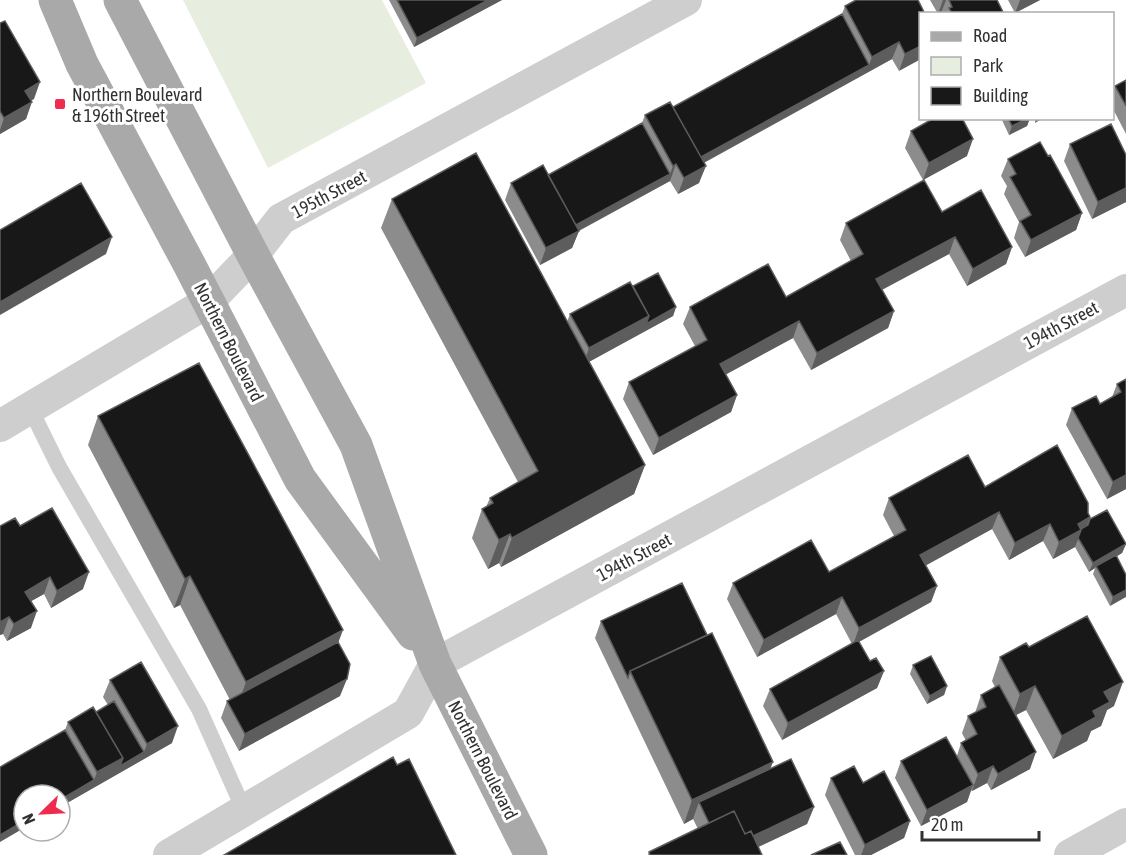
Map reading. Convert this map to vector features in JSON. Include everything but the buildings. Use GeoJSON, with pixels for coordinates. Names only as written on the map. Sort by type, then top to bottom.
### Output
{"type":"FeatureCollection","features":[{"type":"Feature","properties":{"kind":"main road","name":"Northern Boulevard"},"geometry":{"type":"LineString","coordinates":[[56,0],[82,64],[300,479],[435,664]]}},
{"type":"Feature","properties":{"kind":"main road","name":"Northern Boulevard"},"geometry":{"type":"LineString","coordinates":[[120,0],[253,255],[356,445],[435,664],[531,855]]}},
{"type":"Feature","properties":{"kind":"street","name":"195th Street"},"geometry":{"type":"LineString","coordinates":[[0,426],[208,302],[253,255],[281,219],[686,0]]}},
{"type":"Feature","properties":{"kind":"street","name":"194th Street"},"geometry":{"type":"LineString","coordinates":[[435,664],[1126,290]]}},
{"type":"Feature","properties":{"kind":"street"},"geometry":{"type":"LineString","coordinates":[[169,855],[408,713],[435,664]]}},
{"type":"Feature","properties":{"kind":"street"},"geometry":{"type":"LineString","coordinates":[[1070,855],[1126,824]]}},
{"type":"Feature","properties":{"kind":"lane"},"geometry":{"type":"LineString","coordinates":[[30,408],[59,466],[199,709],[244,810]]}},
{"type":"Feature","properties":{"kind":"green space"},"geometry":{"type":"Polygon","coordinates":[[[183,0],[382,0],[426,83],[268,168],[183,0]]]}},
{"type":"Feature","properties":{"kind":"place","name":"Northern Boulevard & 196th Street"},"geometry":{"type":"Point","coordinates":[60,104]}}]}
